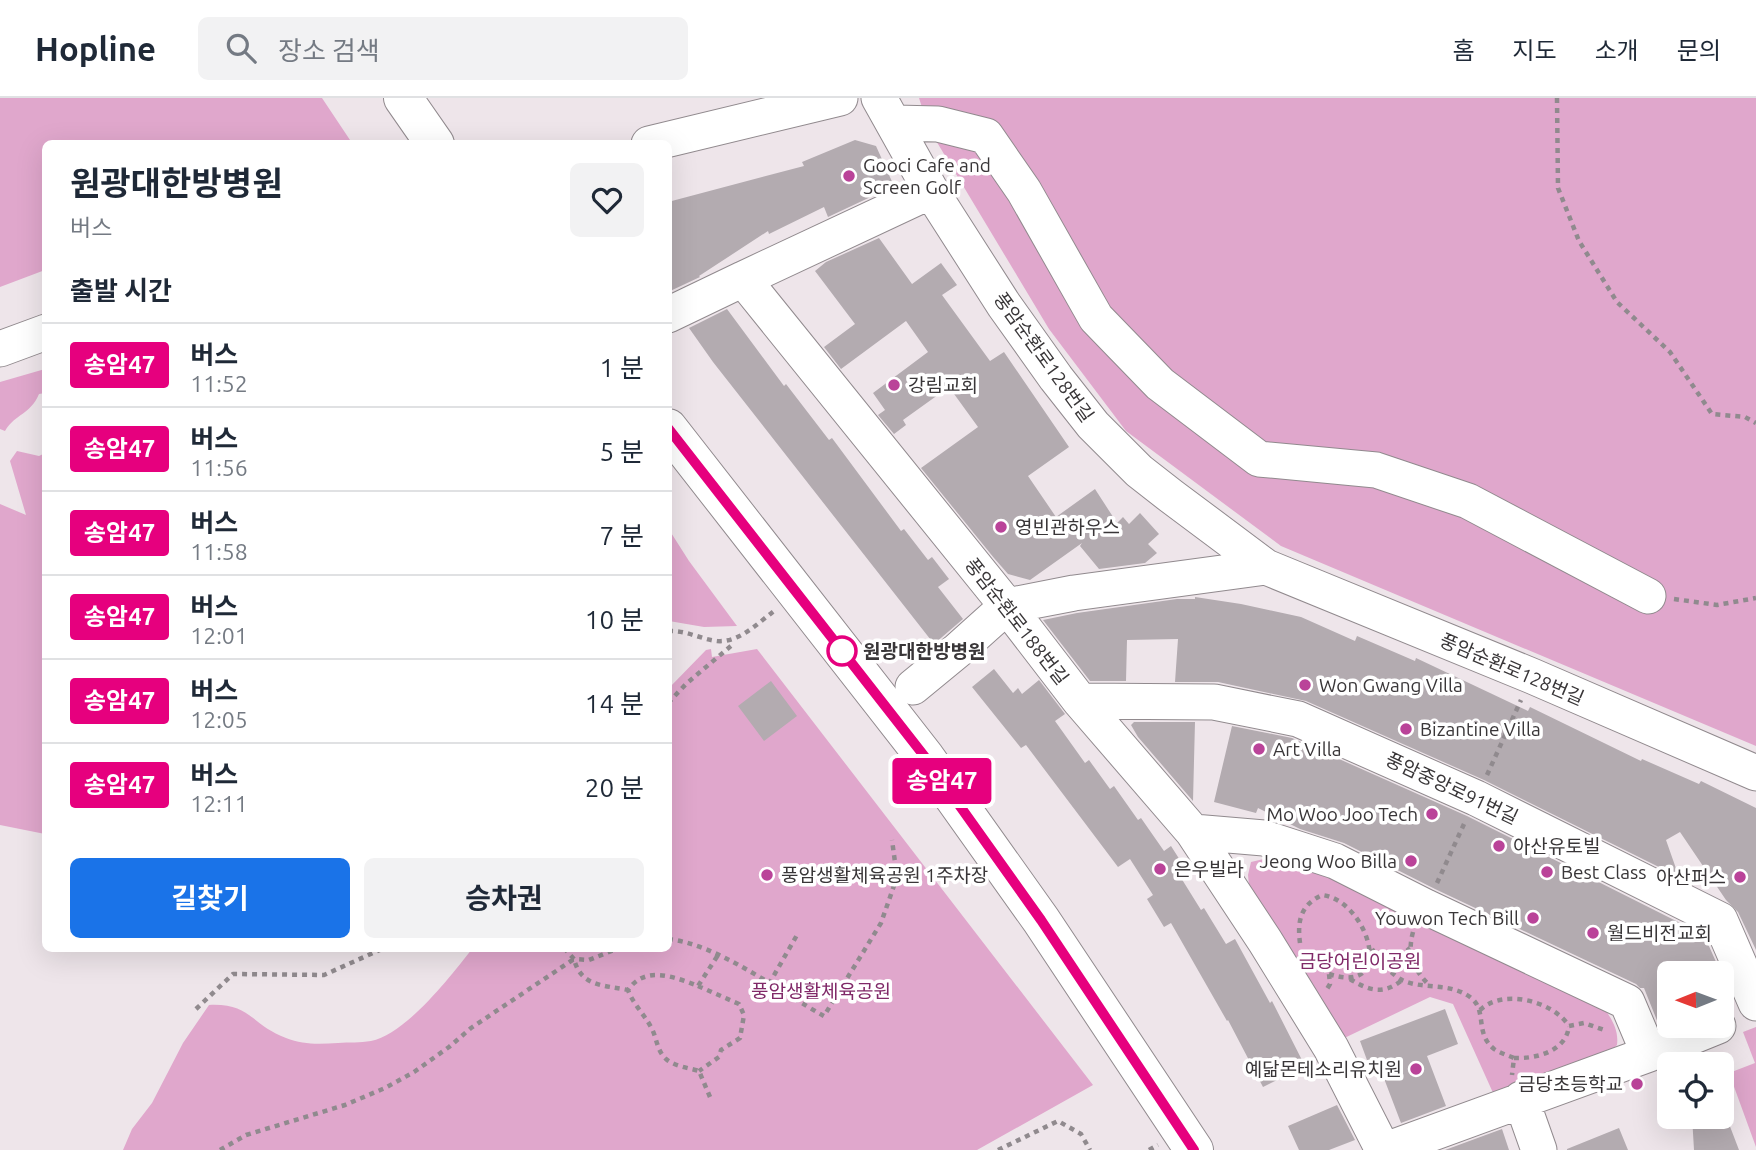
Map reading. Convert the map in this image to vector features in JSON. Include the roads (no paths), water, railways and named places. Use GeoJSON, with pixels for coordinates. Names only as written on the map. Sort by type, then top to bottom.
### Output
{"type":"FeatureCollection","features":[{"type":"Feature","properties":{"kind":"main road"},"geometry":{"type":"LineString","coordinates":[[403,98],[432,140]]}},
{"type":"Feature","properties":{"kind":"main road"},"geometry":{"type":"LineString","coordinates":[[672,433],[925,757],[1026,898],[1194,1150]]}},
{"type":"Feature","properties":{"kind":"street"},"geometry":{"type":"LineString","coordinates":[[666,140],[840,98]]}},
{"type":"Feature","properties":{"kind":"street"},"geometry":{"type":"LineString","coordinates":[[887,110],[986,136],[1024,191],[1096,318],[1160,384],[1259,459],[1376,470],[1468,501],[1648,596]]}},
{"type":"Feature","properties":{"kind":"street","name":"풍암순환로128번길"},"geometry":{"type":"LineString","coordinates":[[887,110],[931,191],[1004,305],[1093,425],[1139,471],[1266,567],[1532,676],[1756,773]]}},
{"type":"Feature","properties":{"kind":"street"},"geometry":{"type":"LineString","coordinates":[[672,313],[931,191]]}},
{"type":"Feature","properties":{"kind":"street","name":"풍암순환로188번길"},"geometry":{"type":"LineString","coordinates":[[743,279],[1007,606],[1080,701],[1193,832],[1331,1048],[1385,1150]]}},
{"type":"Feature","properties":{"kind":"street"},"geometry":{"type":"LineString","coordinates":[[0,349],[42,333]]}},
{"type":"Feature","properties":{"kind":"street","name":"풍암순환로128번길"},"geometry":{"type":"LineString","coordinates":[[1007,606],[1074,593],[1266,567]]}},
{"type":"Feature","properties":{"kind":"street"},"geometry":{"type":"LineString","coordinates":[[913,687],[1007,606]]}},
{"type":"Feature","properties":{"kind":"street","name":"풍암중앙로91번길"},"geometry":{"type":"LineString","coordinates":[[1080,701],[1214,702],[1298,719],[1476,798],[1720,920],[1756,1003]]}},
{"type":"Feature","properties":{"kind":"street"},"geometry":{"type":"LineString","coordinates":[[1193,832],[1264,838],[1335,861],[1627,1002],[1644,1041]]}},
{"type":"Feature","properties":{"kind":"street"},"geometry":{"type":"LineString","coordinates":[[1734,1020],[1756,1012]]}},
{"type":"Feature","properties":{"kind":"street"},"geometry":{"type":"LineString","coordinates":[[1385,1150],[1644,1041],[1658,1038]]}},
{"type":"Feature","properties":{"kind":"street"},"geometry":{"type":"LineString","coordinates":[[1519,1093],[1539,1150]]}},
{"type":"Feature","properties":{"kind":"place","name":"Gooci Cafe and Screen Golf"},"geometry":{"type":"Point","coordinates":[849,176]}},
{"type":"Feature","properties":{"kind":"place","name":"강림교회"},"geometry":{"type":"Point","coordinates":[894,385]}},
{"type":"Feature","properties":{"kind":"place","name":"영빈관하우스"},"geometry":{"type":"Point","coordinates":[1001,527]}},
{"type":"Feature","properties":{"kind":"place","name":"원광대한방병원"},"geometry":{"type":"Point","coordinates":[842,651]}},
{"type":"Feature","properties":{"kind":"place","name":"Won Gwang Villa"},"geometry":{"type":"Point","coordinates":[1305,685]}},
{"type":"Feature","properties":{"kind":"place","name":"Bizantine Villa"},"geometry":{"type":"Point","coordinates":[1406,729]}},
{"type":"Feature","properties":{"kind":"place","name":"Art Villa"},"geometry":{"type":"Point","coordinates":[1259,749]}},
{"type":"Feature","properties":{"kind":"place","name":"Mo Woo Joo Tech"},"geometry":{"type":"Point","coordinates":[1432,814]}},
{"type":"Feature","properties":{"kind":"place","name":"아산유토빌"},"geometry":{"type":"Point","coordinates":[1499,846]}},
{"type":"Feature","properties":{"kind":"place","name":"Jeong Woo Billa"},"geometry":{"type":"Point","coordinates":[1411,861]}},
{"type":"Feature","properties":{"kind":"place","name":"은우빌라"},"geometry":{"type":"Point","coordinates":[1160,869]}},
{"type":"Feature","properties":{"kind":"place","name":"Best Class"},"geometry":{"type":"Point","coordinates":[1547,872]}},
{"type":"Feature","properties":{"kind":"place","name":"풍암생활체육공원 1주차장"},"geometry":{"type":"Point","coordinates":[767,875]}},
{"type":"Feature","properties":{"kind":"place","name":"아산퍼스"},"geometry":{"type":"Point","coordinates":[1740,877]}},
{"type":"Feature","properties":{"kind":"place","name":"Youwon Tech Bill"},"geometry":{"type":"Point","coordinates":[1533,918]}},
{"type":"Feature","properties":{"kind":"place","name":"월드비전교회"},"geometry":{"type":"Point","coordinates":[1593,933]}},
{"type":"Feature","properties":{"kind":"place","name":"예닮몬테소리유치원"},"geometry":{"type":"Point","coordinates":[1416,1069]}},
{"type":"Feature","properties":{"kind":"place","name":"금당초등학교"},"geometry":{"type":"Point","coordinates":[1637,1084]}},
{"type":"Feature","properties":{"kind":"park label","name":"금당어린이공원"},"geometry":{"type":"Point","coordinates":[1360,961]}},
{"type":"Feature","properties":{"kind":"park label","name":"풍암생활체육공원"},"geometry":{"type":"Point","coordinates":[821,991]}}]}
